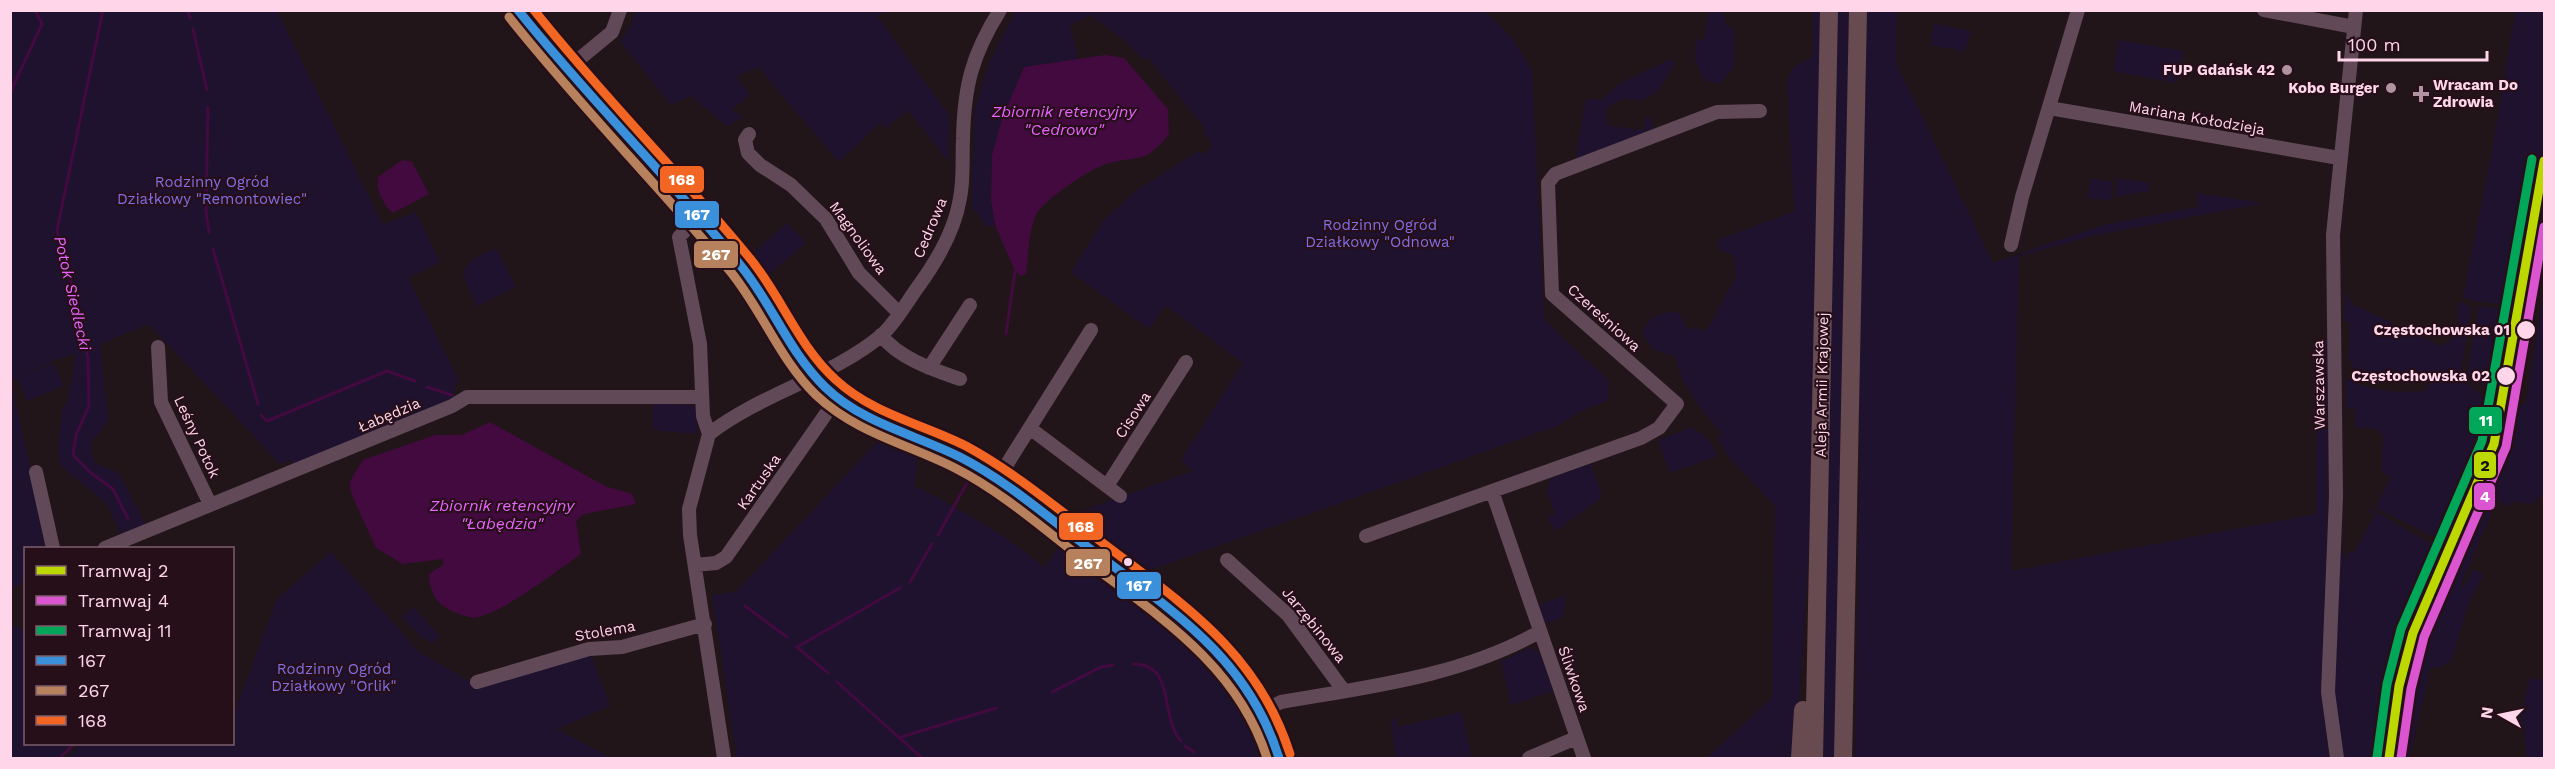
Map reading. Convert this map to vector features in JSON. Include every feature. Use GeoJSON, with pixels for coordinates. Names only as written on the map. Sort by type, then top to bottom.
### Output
{"type":"FeatureCollection","features":[{"type":"Feature","properties":{"kind":"main road","name":"Aleja Armii Krajowej"},"geometry":{"type":"LineString","coordinates":[[1814,759],[1829,10]]}},
{"type":"Feature","properties":{"kind":"main road","name":"Aleja Armii Krajowej"},"geometry":{"type":"LineString","coordinates":[[1844,749],[1858,10]]}},
{"type":"Feature","properties":{"kind":"main road"},"geometry":{"type":"LineString","coordinates":[[1800,759],[1808,638],[1816,623]]}},
{"type":"Feature","properties":{"kind":"main road"},"geometry":{"type":"LineString","coordinates":[[1844,749],[1851,759]]}},
{"type":"Feature","properties":{"kind":"street"},"geometry":{"type":"LineString","coordinates":[[518,10],[566,70],[743,268],[814,376],[837,398],[871,419],[958,456],[998,480],[1206,640],[1237,673],[1261,712],[1279,759]]}},
{"type":"Feature","properties":{"kind":"street"},"geometry":{"type":"LineString","coordinates":[[566,70],[612,32],[620,10]]}},
{"type":"Feature","properties":{"kind":"street","name":"Cedrowa"},"geometry":{"type":"LineString","coordinates":[[814,376],[832,368],[881,335],[935,261],[958,209],[968,76],[975,55],[1000,10]]}},
{"type":"Feature","properties":{"kind":"street"},"geometry":{"type":"LineString","coordinates":[[2011,244],[2078,10]]}},
{"type":"Feature","properties":{"kind":"street"},"geometry":{"type":"LineString","coordinates":[[2265,10],[2354,27]]}},
{"type":"Feature","properties":{"kind":"street","name":"Warszawska"},"geometry":{"type":"LineString","coordinates":[[2337,759],[2328,692],[2336,486],[2333,236],[2339,158],[2356,10]]}},
{"type":"Feature","properties":{"kind":"street","name":"Mariana Kołodzieja"},"geometry":{"type":"LineString","coordinates":[[2049,108],[2339,158]]}},
{"type":"Feature","properties":{"kind":"street","name":"Czereśniowa"},"geometry":{"type":"LineString","coordinates":[[1366,536],[1649,435],[1659,428],[1677,404],[1552,294],[1548,183],[1551,176],[1718,112],[1760,111]]}},
{"type":"Feature","properties":{"kind":"street","name":"Magnoliowa"},"geometry":{"type":"LineString","coordinates":[[748,134],[745,140],[748,153],[760,165],[792,185],[826,219],[860,273],[899,313]]}},
{"type":"Feature","properties":{"kind":"street"},"geometry":{"type":"LineString","coordinates":[[698,217],[679,237],[700,344],[704,425],[709,434]]}},
{"type":"Feature","properties":{"kind":"street"},"geometry":{"type":"LineString","coordinates":[[929,368],[970,305]]}},
{"type":"Feature","properties":{"kind":"street"},"geometry":{"type":"LineString","coordinates":[[998,480],[1092,330]]}},
{"type":"Feature","properties":{"kind":"street"},"geometry":{"type":"LineString","coordinates":[[881,335],[886,342],[929,368],[960,379]]}},
{"type":"Feature","properties":{"kind":"street","name":"Leśny Potok"},"geometry":{"type":"LineString","coordinates":[[158,347],[161,402],[210,504]]}},
{"type":"Feature","properties":{"kind":"street","name":"Cisowa"},"geometry":{"type":"LineString","coordinates":[[1107,486],[1186,362]]}},
{"type":"Feature","properties":{"kind":"street"},"geometry":{"type":"LineString","coordinates":[[724,759],[695,565],[689,509],[709,434],[747,408],[814,376]]}},
{"type":"Feature","properties":{"kind":"street","name":"Łabędzia"},"geometry":{"type":"LineString","coordinates":[[110,547],[210,504],[336,456],[452,406],[467,397],[702,398]]}},
{"type":"Feature","properties":{"kind":"street","name":"Kartuska"},"geometry":{"type":"LineString","coordinates":[[695,565],[716,563],[726,557],[837,398]]}},
{"type":"Feature","properties":{"kind":"street"},"geometry":{"type":"LineString","coordinates":[[1030,429],[1120,496]]}},
{"type":"Feature","properties":{"kind":"street"},"geometry":{"type":"LineString","coordinates":[[36,472],[53,547]]}},
{"type":"Feature","properties":{"kind":"street"},"geometry":{"type":"LineString","coordinates":[[1261,712],[1281,702],[1344,691],[1466,664],[1513,647],[1539,632],[1492,491]]}},
{"type":"Feature","properties":{"kind":"street","name":"Jarzębinowa"},"geometry":{"type":"LineString","coordinates":[[1227,560],[1288,615],[1344,691]]}},
{"type":"Feature","properties":{"kind":"street","name":"Stolema"},"geometry":{"type":"LineString","coordinates":[[477,682],[589,649],[622,647],[705,624]]}},
{"type":"Feature","properties":{"kind":"street","name":"Śliwkowa"},"geometry":{"type":"LineString","coordinates":[[1539,632],[1584,759]]}},
{"type":"Feature","properties":{"kind":"street"},"geometry":{"type":"LineString","coordinates":[[1529,759],[1576,738]]}},
{"type":"Feature","properties":{"kind":"green space"},"geometry":{"type":"Polygon","coordinates":[[[1850,10],[1837,758],[1820,758],[1836,11],[1850,10]]]}},
{"type":"Feature","properties":{"kind":"green space","name":"Rodzinny Ogród Działkowy \"Remontowiec\""},"geometry":{"type":"Polygon","coordinates":[[[10,11],[277,11],[383,225],[416,212],[440,262],[408,278],[459,381],[456,382],[453,398],[295,467],[291,460],[280,464],[149,324],[100,344],[108,419],[92,442],[92,454],[95,463],[119,473],[146,526],[122,537],[106,503],[60,465],[58,448],[63,405],[67,405],[76,354],[54,360],[22,376],[54,363],[63,386],[27,401],[18,378],[11,381],[48,547],[24,547],[24,582],[11,589],[10,11]]]}},
{"type":"Feature","properties":{"kind":"green space"},"geometry":{"type":"Polygon","coordinates":[[[635,11],[889,11],[877,16],[949,115],[949,162],[908,110],[885,128],[880,122],[839,162],[758,67],[736,77],[750,95],[732,109],[742,118],[727,126],[691,96],[671,105],[620,41],[631,26],[635,11]]]}},
{"type":"Feature","properties":{"kind":"green space","name":"Rodzinny Ogród Działkowy \"Odnowa\""},"geometry":{"type":"Polygon","coordinates":[[[1016,11],[1484,11],[1513,39],[1532,70],[1544,320],[1609,381],[1608,400],[1579,412],[1557,426],[1150,570],[1070,515],[1193,471],[1181,460],[1243,363],[1165,305],[1149,329],[1071,272],[1104,220],[1136,191],[1198,151],[1205,154],[1213,145],[1203,132],[1206,129],[1147,57],[1143,59],[1126,42],[1091,15],[1070,25],[1078,59],[1024,67],[1021,70],[992,155],[991,200],[995,225],[986,227],[975,210],[972,210],[974,112],[990,61],[1016,11]]]}},
{"type":"Feature","properties":{"kind":"green space"},"geometry":{"type":"Polygon","coordinates":[[[1709,11],[1722,11],[1726,25],[1734,29],[1734,68],[1719,84],[1705,80],[1695,60],[1696,39],[1704,40],[1709,11]]]}},
{"type":"Feature","properties":{"kind":"green space"},"geometry":{"type":"Polygon","coordinates":[[[1813,11],[1822,11],[1810,536],[1795,758],[1707,758],[1772,698],[1775,506],[1727,455],[1718,437],[1723,434],[1688,388],[1678,368],[1676,357],[1653,349],[1642,334],[1648,323],[1656,316],[1678,311],[1686,328],[1707,330],[1736,277],[1734,255],[1720,250],[1717,240],[1794,212],[1787,80],[1794,67],[1813,56],[1813,11]]]}},
{"type":"Feature","properties":{"kind":"green space"},"geometry":{"type":"Polygon","coordinates":[[[1865,11],[1897,11],[1896,63],[1993,263],[2103,225],[2198,207],[2197,193],[2263,203],[2092,236],[2019,256],[2011,571],[2316,514],[2317,342],[2328,340],[2327,541],[2321,688],[2329,758],[1855,758],[1860,446],[1858,314],[1865,11]]]}},
{"type":"Feature","properties":{"kind":"green space"},"geometry":{"type":"Polygon","coordinates":[[[2515,11],[2544,11],[2544,143],[2516,306],[2474,301],[2463,297],[2491,156],[2515,11]]]}},
{"type":"Feature","properties":{"kind":"green space"},"geometry":{"type":"Polygon","coordinates":[[[1934,24],[1971,31],[1965,51],[1930,45],[1934,24]]]}},
{"type":"Feature","properties":{"kind":"green space"},"geometry":{"type":"Polygon","coordinates":[[[2119,40],[2183,51],[2177,83],[2113,71],[2119,40]]]}},
{"type":"Feature","properties":{"kind":"green space"},"geometry":{"type":"Polygon","coordinates":[[[1671,59],[1675,63],[1659,90],[1643,100],[1621,99],[1605,110],[1608,126],[1643,130],[1647,114],[1656,130],[1575,161],[1586,99],[1602,100],[1617,85],[1671,59]]]}},
{"type":"Feature","properties":{"kind":"green space"},"geometry":{"type":"Polygon","coordinates":[[[2091,178],[2112,182],[2111,200],[2087,198],[2091,178]]]}},
{"type":"Feature","properties":{"kind":"green space"},"geometry":{"type":"Polygon","coordinates":[[[2117,178],[2149,183],[2149,191],[2115,197],[2117,178]]]}},
{"type":"Feature","properties":{"kind":"green space"},"geometry":{"type":"Polygon","coordinates":[[[787,223],[806,243],[767,276],[751,255],[787,223]]]}},
{"type":"Feature","properties":{"kind":"green space"},"geometry":{"type":"Polygon","coordinates":[[[496,248],[516,287],[477,306],[466,283],[465,270],[474,259],[496,248]]]}},
{"type":"Feature","properties":{"kind":"green space"},"geometry":{"type":"Polygon","coordinates":[[[2544,289],[2544,493],[2532,504],[2513,501],[2509,507],[2497,500],[2460,586],[2464,585],[2472,571],[2477,570],[2483,575],[2467,607],[2452,660],[2441,667],[2430,668],[2410,758],[2397,758],[2409,683],[2423,629],[2497,461],[2511,406],[2526,402],[2544,289]]]}},
{"type":"Feature","properties":{"kind":"green space"},"geometry":{"type":"Polygon","coordinates":[[[2345,291],[2352,304],[2441,346],[2457,336],[2458,307],[2461,301],[2471,308],[2460,379],[2489,401],[2469,472],[2436,538],[2376,508],[2391,477],[2382,472],[2383,435],[2376,429],[2355,427],[2356,409],[2346,408],[2346,378],[2375,389],[2405,392],[2426,391],[2432,378],[2393,381],[2355,371],[2349,358],[2350,322],[2344,322],[2345,291]]]}},
{"type":"Feature","properties":{"kind":"green space"},"geometry":{"type":"Polygon","coordinates":[[[2479,306],[2511,309],[2490,390],[2470,378],[2467,373],[2479,306]]]}},
{"type":"Feature","properties":{"kind":"green space"},"geometry":{"type":"Polygon","coordinates":[[[653,403],[698,406],[697,434],[653,430],[653,403]]]}},
{"type":"Feature","properties":{"kind":"green space"},"geometry":{"type":"Polygon","coordinates":[[[2495,404],[2498,404],[2489,448],[2479,479],[2426,588],[2411,626],[2397,679],[2384,758],[2396,677],[2406,633],[2422,589],[2479,470],[2495,404]]]}},
{"type":"Feature","properties":{"kind":"green space"},"geometry":{"type":"Polygon","coordinates":[[[1692,427],[1710,441],[1717,456],[1670,473],[1658,440],[1692,427]]]}},
{"type":"Feature","properties":{"kind":"green space"},"geometry":{"type":"Polygon","coordinates":[[[879,440],[916,453],[914,486],[982,523],[1044,567],[1062,543],[1085,556],[1088,554],[1173,618],[1221,665],[1241,692],[1258,723],[1271,758],[737,758],[712,595],[736,592],[879,440]]]}},
{"type":"Feature","properties":{"kind":"green space"},"geometry":{"type":"Polygon","coordinates":[[[1591,464],[1602,497],[1556,531],[1547,517],[1555,514],[1547,490],[1550,478],[1591,464]]]}},
{"type":"Feature","properties":{"kind":"green space"},"geometry":{"type":"Polygon","coordinates":[[[2369,508],[2433,545],[2412,591],[2394,643],[2376,758],[2342,758],[2334,692],[2340,553],[2344,551],[2344,558],[2347,558],[2348,551],[2354,553],[2375,514],[2368,510],[2369,508]]]}},
{"type":"Feature","properties":{"kind":"green space","name":"Rodzinny Ogród Działkowy \"Orlik\""},"geometry":{"type":"Polygon","coordinates":[[[331,552],[418,651],[481,688],[590,653],[610,706],[557,729],[611,758],[67,758],[79,745],[234,745],[234,713],[277,599],[331,552]]]}},
{"type":"Feature","properties":{"kind":"green space"},"geometry":{"type":"Polygon","coordinates":[[[1566,595],[1563,617],[1547,623],[1540,617],[1536,606],[1566,595]]]}},
{"type":"Feature","properties":{"kind":"green space"},"geometry":{"type":"Polygon","coordinates":[[[414,607],[440,637],[432,643],[420,636],[401,617],[414,607]]]}},
{"type":"Feature","properties":{"kind":"green space"},"geometry":{"type":"Polygon","coordinates":[[[10,624],[24,630],[24,745],[70,745],[56,758],[11,758],[10,624]]]}},
{"type":"Feature","properties":{"kind":"green space"},"geometry":{"type":"Polygon","coordinates":[[[1531,648],[1540,653],[1553,691],[1511,705],[1501,661],[1531,648]]]}},
{"type":"Feature","properties":{"kind":"green space"},"geometry":{"type":"Polygon","coordinates":[[[2530,678],[2544,680],[2544,758],[2527,758],[2521,714],[2530,678]]]}},
{"type":"Feature","properties":{"kind":"green space"},"geometry":{"type":"Polygon","coordinates":[[[1461,712],[1472,758],[1395,758],[1391,719],[1396,718],[1398,727],[1461,712]]]}},
{"type":"Feature","properties":{"kind":"water","name":"Zbiornik retencyjny \"Cedrowa\""},"geometry":{"type":"Polygon","coordinates":[[[1105,55],[1124,58],[1168,109],[1169,134],[1147,155],[1099,167],[1079,178],[1048,201],[1033,221],[1026,273],[1021,276],[1015,271],[995,225],[991,200],[992,155],[1003,116],[1024,67],[1105,55]]]}},
{"type":"Feature","properties":{"kind":"water"},"geometry":{"type":"Polygon","coordinates":[[[402,160],[412,162],[429,194],[393,213],[381,197],[377,182],[378,177],[402,160]]]}},
{"type":"Feature","properties":{"kind":"water","name":"Zbiornik retencyjny \"Łabędzia\""},"geometry":{"type":"Polygon","coordinates":[[[490,422],[605,486],[632,494],[636,504],[584,514],[576,521],[581,554],[531,590],[490,613],[472,617],[446,608],[434,596],[429,574],[444,564],[442,559],[403,564],[376,548],[351,493],[350,481],[363,460],[435,435],[462,435],[490,422]]]}},
{"type":"Feature","properties":{"kind":"waterway"},"geometry":{"type":"LineString","coordinates":[[10,93],[42,24],[35,10]]}},
{"type":"Feature","properties":{"kind":"waterway","name":"Potok Siedlecki"},"geometry":{"type":"LineString","coordinates":[[103,10],[57,230],[80,315],[88,359],[89,406],[76,435],[73,455],[91,473],[113,489],[128,519]]}},
{"type":"Feature","properties":{"kind":"waterway"},"geometry":{"type":"LineString","coordinates":[[187,10],[190,18]]}},
{"type":"Feature","properties":{"kind":"waterway"},"geometry":{"type":"LineString","coordinates":[[193,29],[207,90]]}},
{"type":"Feature","properties":{"kind":"waterway"},"geometry":{"type":"LineString","coordinates":[[208,107],[206,212],[209,232]]}},
{"type":"Feature","properties":{"kind":"waterway"},"geometry":{"type":"LineString","coordinates":[[213,249],[258,404]]}},
{"type":"Feature","properties":{"kind":"waterway"},"geometry":{"type":"LineString","coordinates":[[1006,334],[1015,271]]}},
{"type":"Feature","properties":{"kind":"waterway"},"geometry":{"type":"LineString","coordinates":[[261,415],[267,421],[387,371],[415,381]]}},
{"type":"Feature","properties":{"kind":"waterway"},"geometry":{"type":"LineString","coordinates":[[427,387],[452,395]]}},
{"type":"Feature","properties":{"kind":"waterway"},"geometry":{"type":"LineString","coordinates":[[938,535],[968,481]]}},
{"type":"Feature","properties":{"kind":"waterway"},"geometry":{"type":"LineString","coordinates":[[910,582],[932,544]]}},
{"type":"Feature","properties":{"kind":"waterway"},"geometry":{"type":"LineString","coordinates":[[828,673],[797,647],[900,588]]}},
{"type":"Feature","properties":{"kind":"waterway"},"geometry":{"type":"LineString","coordinates":[[745,606],[787,637]]}},
{"type":"Feature","properties":{"kind":"waterway"},"geometry":{"type":"LineString","coordinates":[[1133,664],[1147,666],[1162,682],[1170,719],[1181,741]]}},
{"type":"Feature","properties":{"kind":"waterway"},"geometry":{"type":"LineString","coordinates":[[1052,692],[1101,667],[1113,665]]}},
{"type":"Feature","properties":{"kind":"waterway"},"geometry":{"type":"LineString","coordinates":[[837,682],[922,758]]}},
{"type":"Feature","properties":{"kind":"waterway"},"geometry":{"type":"LineString","coordinates":[[901,737],[996,708]]}},
{"type":"Feature","properties":{"kind":"waterway","name":"Potok Siedlecki"},"geometry":{"type":"LineString","coordinates":[[60,758],[73,745]]}},
{"type":"Feature","properties":{"kind":"waterway"},"geometry":{"type":"LineString","coordinates":[[1185,746],[1194,752]]}},
{"type":"Feature","properties":{"kind":"tram line","name":"11"},"geometry":{"type":"LineString","coordinates":[[2377,757],[2387,684],[2401,629],[2482,441],[2532,159]]}},
{"type":"Feature","properties":{"kind":"tram line","name":"2"},"geometry":{"type":"LineString","coordinates":[[2389,758],[2399,686],[2413,633],[2494,444],[2544,161]]}},
{"type":"Feature","properties":{"kind":"tram line","name":"4"},"geometry":{"type":"LineString","coordinates":[[2401,758],[2411,689],[2424,637],[2506,447],[2544,227]]}},
{"type":"Feature","properties":{"kind":"transit line","name":"167"},"geometry":{"type":"LineString","coordinates":[[518,10],[741,266],[801,359],[825,387],[855,410],[960,457],[993,476],[1174,612],[1225,661],[1247,690],[1265,722],[1279,758]]}},
{"type":"Feature","properties":{"kind":"transit line","name":"168"},"geometry":{"type":"LineString","coordinates":[[534,10],[586,73],[748,256],[760,271],[811,352],[836,380],[866,402],[966,446],[1000,466],[1184,606],[1236,656],[1257,685],[1276,717],[1290,754]]}},
{"type":"Feature","properties":{"kind":"transit line","name":"267"},"geometry":{"type":"LineString","coordinates":[[509,17],[563,82],[730,271],[752,302],[781,351],[816,395],[848,419],[955,468],[988,487],[1164,620],[1214,667],[1236,694],[1253,724],[1267,758]]}},
{"type":"Feature","properties":{"kind":"place","name":"FUP Gdańsk 42"},"geometry":{"type":"Point","coordinates":[2287,70]}},
{"type":"Feature","properties":{"kind":"place","name":"Kobo Burger"},"geometry":{"type":"Point","coordinates":[2391,88]}},
{"type":"Feature","properties":{"kind":"place","name":"Wracam Do Zdrowia"},"geometry":{"type":"Point","coordinates":[2421,94]}},
{"type":"Feature","properties":{"kind":"place","name":"Częstochowska 01"},"geometry":{"type":"Point","coordinates":[2526,330]}},
{"type":"Feature","properties":{"kind":"place","name":"Częstochowska 02"},"geometry":{"type":"Point","coordinates":[2506,376]}}]}
